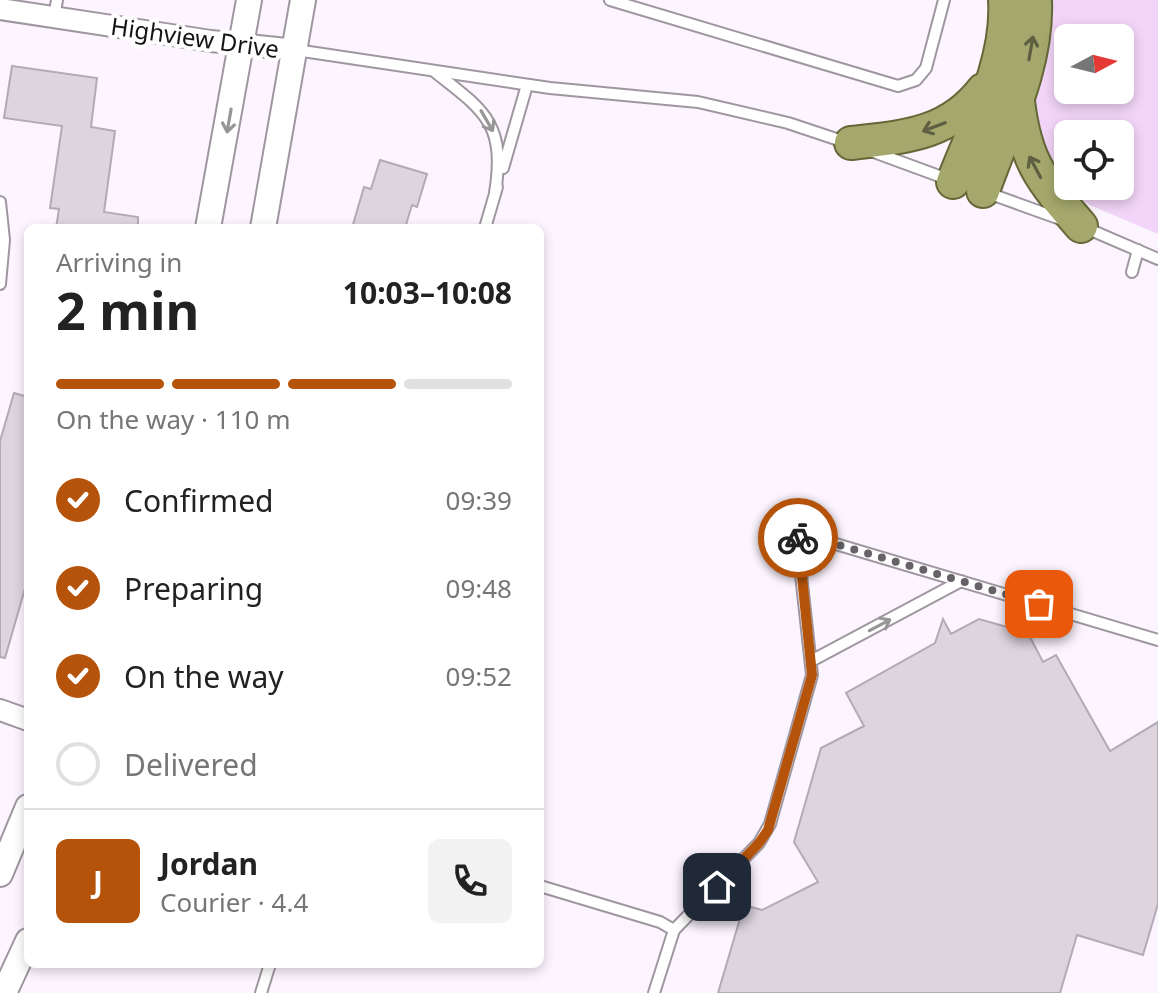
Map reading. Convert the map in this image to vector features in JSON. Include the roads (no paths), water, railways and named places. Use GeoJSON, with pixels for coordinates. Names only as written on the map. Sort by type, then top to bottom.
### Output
{"type":"FeatureCollection","features":[{"type":"Feature","properties":{"kind":"highway"},"geometry":{"type":"LineString","coordinates":[[1005,0],[1005,36],[1001,55],[1005,86],[1033,163],[1047,187],[1081,226]]}},
{"type":"Feature","properties":{"kind":"highway"},"geometry":{"type":"LineString","coordinates":[[968,186],[1005,86],[1032,45],[1035,0]]}},
{"type":"Feature","properties":{"kind":"highway"},"geometry":{"type":"LineString","coordinates":[[851,143],[909,135],[940,126],[1005,86]]}},
{"type":"Feature","properties":{"kind":"street"},"geometry":{"type":"LineString","coordinates":[[209,224],[249,0]]}},
{"type":"Feature","properties":{"kind":"street"},"geometry":{"type":"LineString","coordinates":[[264,224],[303,0]]}},
{"type":"Feature","properties":{"kind":"street","name":"Highview Drive"},"geometry":{"type":"LineString","coordinates":[[0,9],[56,9],[242,45],[296,50]]}},
{"type":"Feature","properties":{"kind":"street"},"geometry":{"type":"LineString","coordinates":[[0,710],[24,719]]}},
{"type":"Feature","properties":{"kind":"street"},"geometry":{"type":"LineString","coordinates":[[0,874],[24,817]]}},
{"type":"Feature","properties":{"kind":"street"},"geometry":{"type":"LineString","coordinates":[[4,993],[24,950]]}},
{"type":"Feature","properties":{"kind":"lane"},"geometry":{"type":"LineString","coordinates":[[610,0],[898,86],[916,80],[926,68],[944,0]]}},
{"type":"Feature","properties":{"kind":"lane"},"geometry":{"type":"LineString","coordinates":[[296,50],[527,85],[698,102],[788,123],[1081,226],[1158,259]]}},
{"type":"Feature","properties":{"kind":"lane"},"geometry":{"type":"LineString","coordinates":[[433,71],[475,103],[493,128],[499,152],[495,193]]}},
{"type":"Feature","properties":{"kind":"lane"},"geometry":{"type":"LineString","coordinates":[[486,224],[527,85]]}},
{"type":"Feature","properties":{"kind":"lane"},"geometry":{"type":"LineString","coordinates":[[0,202],[4,240],[0,284]]}},
{"type":"Feature","properties":{"kind":"lane"},"geometry":{"type":"LineString","coordinates":[[1132,272],[1138,250]]}},
{"type":"Feature","properties":{"kind":"lane"},"geometry":{"type":"LineString","coordinates":[[654,993],[674,930],[752,851],[768,830],[811,682],[797,538],[829,542],[1158,640],[1158,651]]}},
{"type":"Feature","properties":{"kind":"lane"},"geometry":{"type":"LineString","coordinates":[[811,661],[961,581]]}},
{"type":"Feature","properties":{"kind":"lane"},"geometry":{"type":"LineString","coordinates":[[544,887],[660,922],[674,930]]}},
{"type":"Feature","properties":{"kind":"lane"},"geometry":{"type":"LineString","coordinates":[[261,993],[269,968]]}}]}
